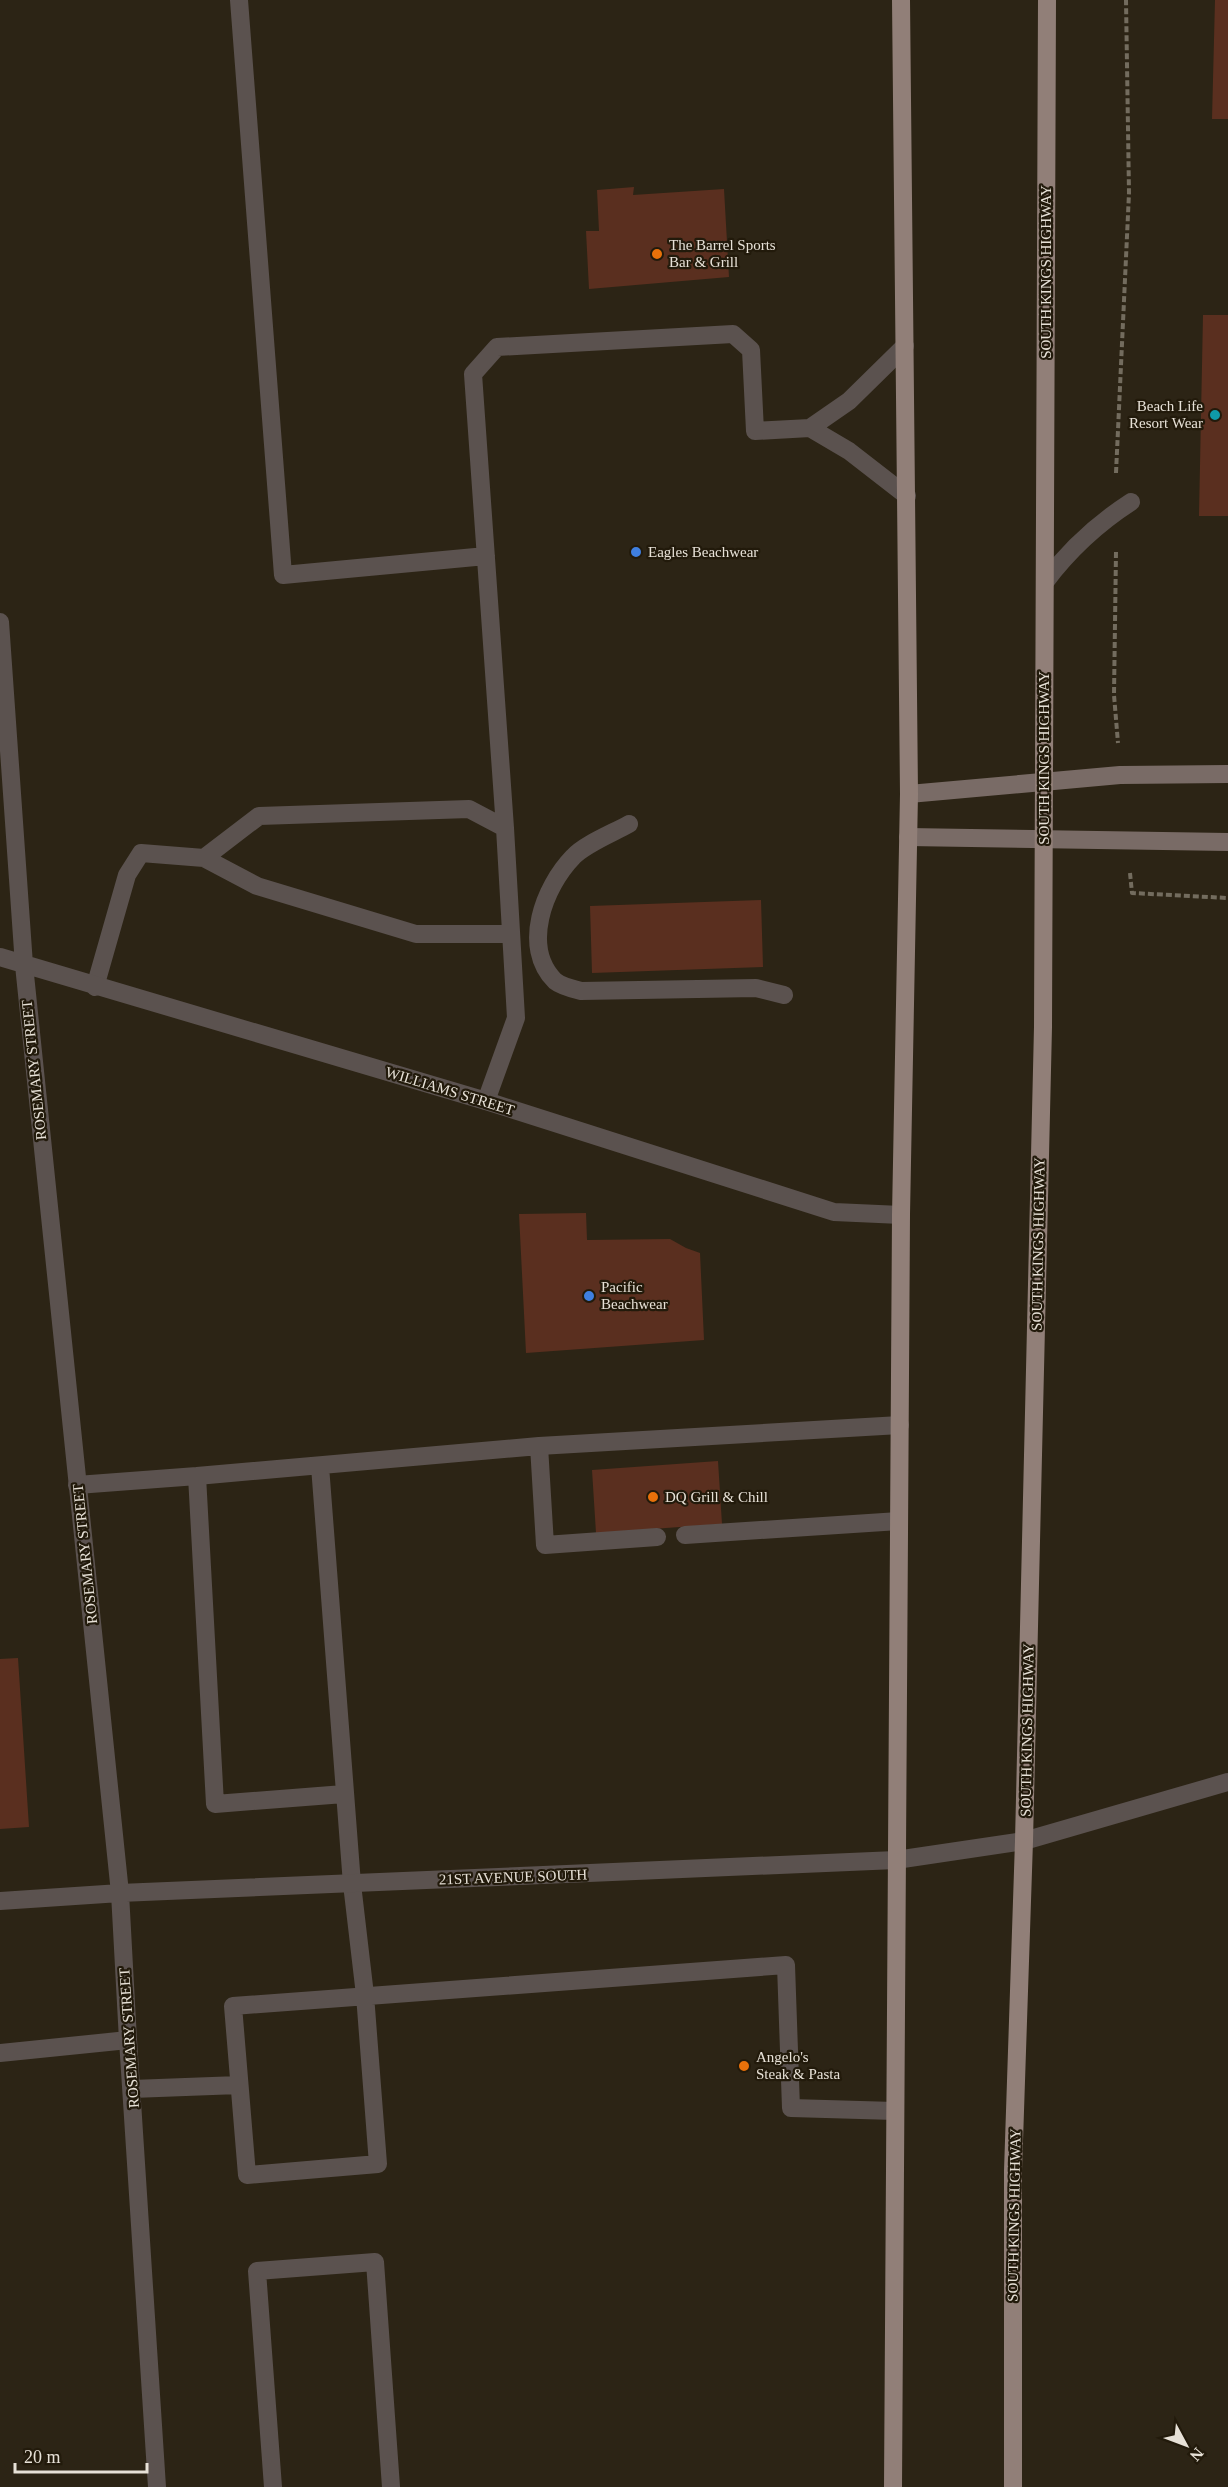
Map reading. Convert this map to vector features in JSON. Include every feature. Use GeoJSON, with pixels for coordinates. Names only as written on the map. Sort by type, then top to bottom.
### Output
{"type":"FeatureCollection","features":[{"type":"Feature","properties":{"kind":"main road"},"geometry":{"type":"LineString","coordinates":[[893,2487],[901,1215],[909,794],[901,0]]}},
{"type":"Feature","properties":{"kind":"main road","name":"SOUTH KINGS HIGHWAY"},"geometry":{"type":"LineString","coordinates":[[1013,2487],[1013,2171],[1024,1841],[1043,1027],[1047,0]]}},
{"type":"Feature","properties":{"kind":"main road"},"geometry":{"type":"LineString","coordinates":[[909,794],[1120,775],[1228,774]]}},
{"type":"Feature","properties":{"kind":"main road"},"geometry":{"type":"LineString","coordinates":[[908,837],[1228,842]]}},
{"type":"Feature","properties":{"kind":"street"},"geometry":{"type":"LineString","coordinates":[[239,0],[283,575],[486,556]]}},
{"type":"Feature","properties":{"kind":"street"},"geometry":{"type":"LineString","coordinates":[[486,1101],[516,1018],[473,374],[497,347],[733,334],[751,350],[755,431],[810,428],[849,401],[905,346]]}},
{"type":"Feature","properties":{"kind":"street"},"geometry":{"type":"LineString","coordinates":[[810,428],[849,451],[907,496]]}},
{"type":"Feature","properties":{"kind":"street"},"geometry":{"type":"LineString","coordinates":[[1045,582],[1082,538],[1124,507]]}},
{"type":"Feature","properties":{"kind":"street","name":"ROSEMARY STREET"},"geometry":{"type":"LineString","coordinates":[[0,622],[24,965],[120,1893],[157,2487]]}},
{"type":"Feature","properties":{"kind":"street"},"geometry":{"type":"LineString","coordinates":[[204,858],[259,816],[469,809],[505,828]]}},
{"type":"Feature","properties":{"kind":"street"},"geometry":{"type":"LineString","coordinates":[[629,824],[574,855],[555,881],[539,923],[538,953],[556,982],[581,991],[756,988],[784,995]]}},
{"type":"Feature","properties":{"kind":"street"},"geometry":{"type":"LineString","coordinates":[[95,987],[128,875],[141,853],[204,858],[257,886],[416,934],[510,934]]}},
{"type":"Feature","properties":{"kind":"street","name":"WILLIAMS STREET"},"geometry":{"type":"LineString","coordinates":[[0,957],[486,1101],[834,1212],[901,1215]]}},
{"type":"Feature","properties":{"kind":"street"},"geometry":{"type":"LineString","coordinates":[[77,1485],[539,1446],[900,1425]]}},
{"type":"Feature","properties":{"kind":"street"},"geometry":{"type":"LineString","coordinates":[[539,1446],[545,1545],[657,1537]]}},
{"type":"Feature","properties":{"kind":"street"},"geometry":{"type":"LineString","coordinates":[[320,1466],[351,1884],[365,1995],[378,2164],[247,2175],[233,2006],[365,1995],[786,1965],[791,2108],[895,2111]]}},
{"type":"Feature","properties":{"kind":"street"},"geometry":{"type":"LineString","coordinates":[[197,1476],[215,1804],[344,1794]]}},
{"type":"Feature","properties":{"kind":"street"},"geometry":{"type":"LineString","coordinates":[[685,1535],[899,1521]]}},
{"type":"Feature","properties":{"kind":"street","name":"21ST AVENUE SOUTH"},"geometry":{"type":"LineString","coordinates":[[0,1901],[120,1893],[896,1860],[1024,1841],[1228,1782]]}},
{"type":"Feature","properties":{"kind":"street"},"geometry":{"type":"LineString","coordinates":[[0,2053],[128,2040]]}},
{"type":"Feature","properties":{"kind":"street"},"geometry":{"type":"LineString","coordinates":[[132,2089],[239,2085]]}},
{"type":"Feature","properties":{"kind":"street"},"geometry":{"type":"LineString","coordinates":[[273,2487],[257,2271],[375,2262],[391,2487]]}},
{"type":"Feature","properties":{"kind":"path"},"geometry":{"type":"LineString","coordinates":[[1120,775],[1114,695],[1124,507],[1116,465],[1129,193],[1126,0]]}},
{"type":"Feature","properties":{"kind":"path"},"geometry":{"type":"LineString","coordinates":[[1127,842],[1131,893],[1228,898]]}},
{"type":"Feature","properties":{"kind":"building"},"geometry":{"type":"Polygon","coordinates":[[[1215,0],[1228,0],[1228,119],[1212,119],[1215,0]]]}},
{"type":"Feature","properties":{"kind":"building","name":"The Barrel Sports Bar & Grill"},"geometry":{"type":"Polygon","coordinates":[[[634,187],[633,195],[724,189],[729,277],[589,289],[586,231],[599,231],[597,190],[634,187]]]}},
{"type":"Feature","properties":{"kind":"building","name":"Beach Life Resort Wear"},"geometry":{"type":"Polygon","coordinates":[[[1203,315],[1228,315],[1228,516],[1199,516],[1203,315]]]}},
{"type":"Feature","properties":{"kind":"building"},"geometry":{"type":"Polygon","coordinates":[[[761,900],[763,967],[592,973],[590,906],[761,900]]]}},
{"type":"Feature","properties":{"kind":"building"},"geometry":{"type":"Polygon","coordinates":[[[586,1213],[587,1240],[670,1239],[700,1253],[704,1340],[526,1353],[519,1214],[586,1213]]]}},
{"type":"Feature","properties":{"kind":"building"},"geometry":{"type":"Polygon","coordinates":[[[718,1461],[722,1524],[596,1533],[592,1470],[718,1461]]]}},
{"type":"Feature","properties":{"kind":"building"},"geometry":{"type":"Polygon","coordinates":[[[18,1658],[29,1827],[0,1829],[0,1659],[18,1658]]]}},
{"type":"Feature","properties":{"kind":"place","name":"The Barrel Sports Bar & Grill"},"geometry":{"type":"Point","coordinates":[657,254]}},
{"type":"Feature","properties":{"kind":"place","name":"Beach Life Resort Wear"},"geometry":{"type":"Point","coordinates":[1215,415]}},
{"type":"Feature","properties":{"kind":"place","name":"Eagles Beachwear"},"geometry":{"type":"Point","coordinates":[636,552]}},
{"type":"Feature","properties":{"kind":"place","name":"Pacific Beachwear"},"geometry":{"type":"Point","coordinates":[589,1296]}},
{"type":"Feature","properties":{"kind":"place","name":"DQ Grill & Chill"},"geometry":{"type":"Point","coordinates":[653,1497]}},
{"type":"Feature","properties":{"kind":"place","name":"Angelo's Steak & Pasta"},"geometry":{"type":"Point","coordinates":[744,2066]}}]}
